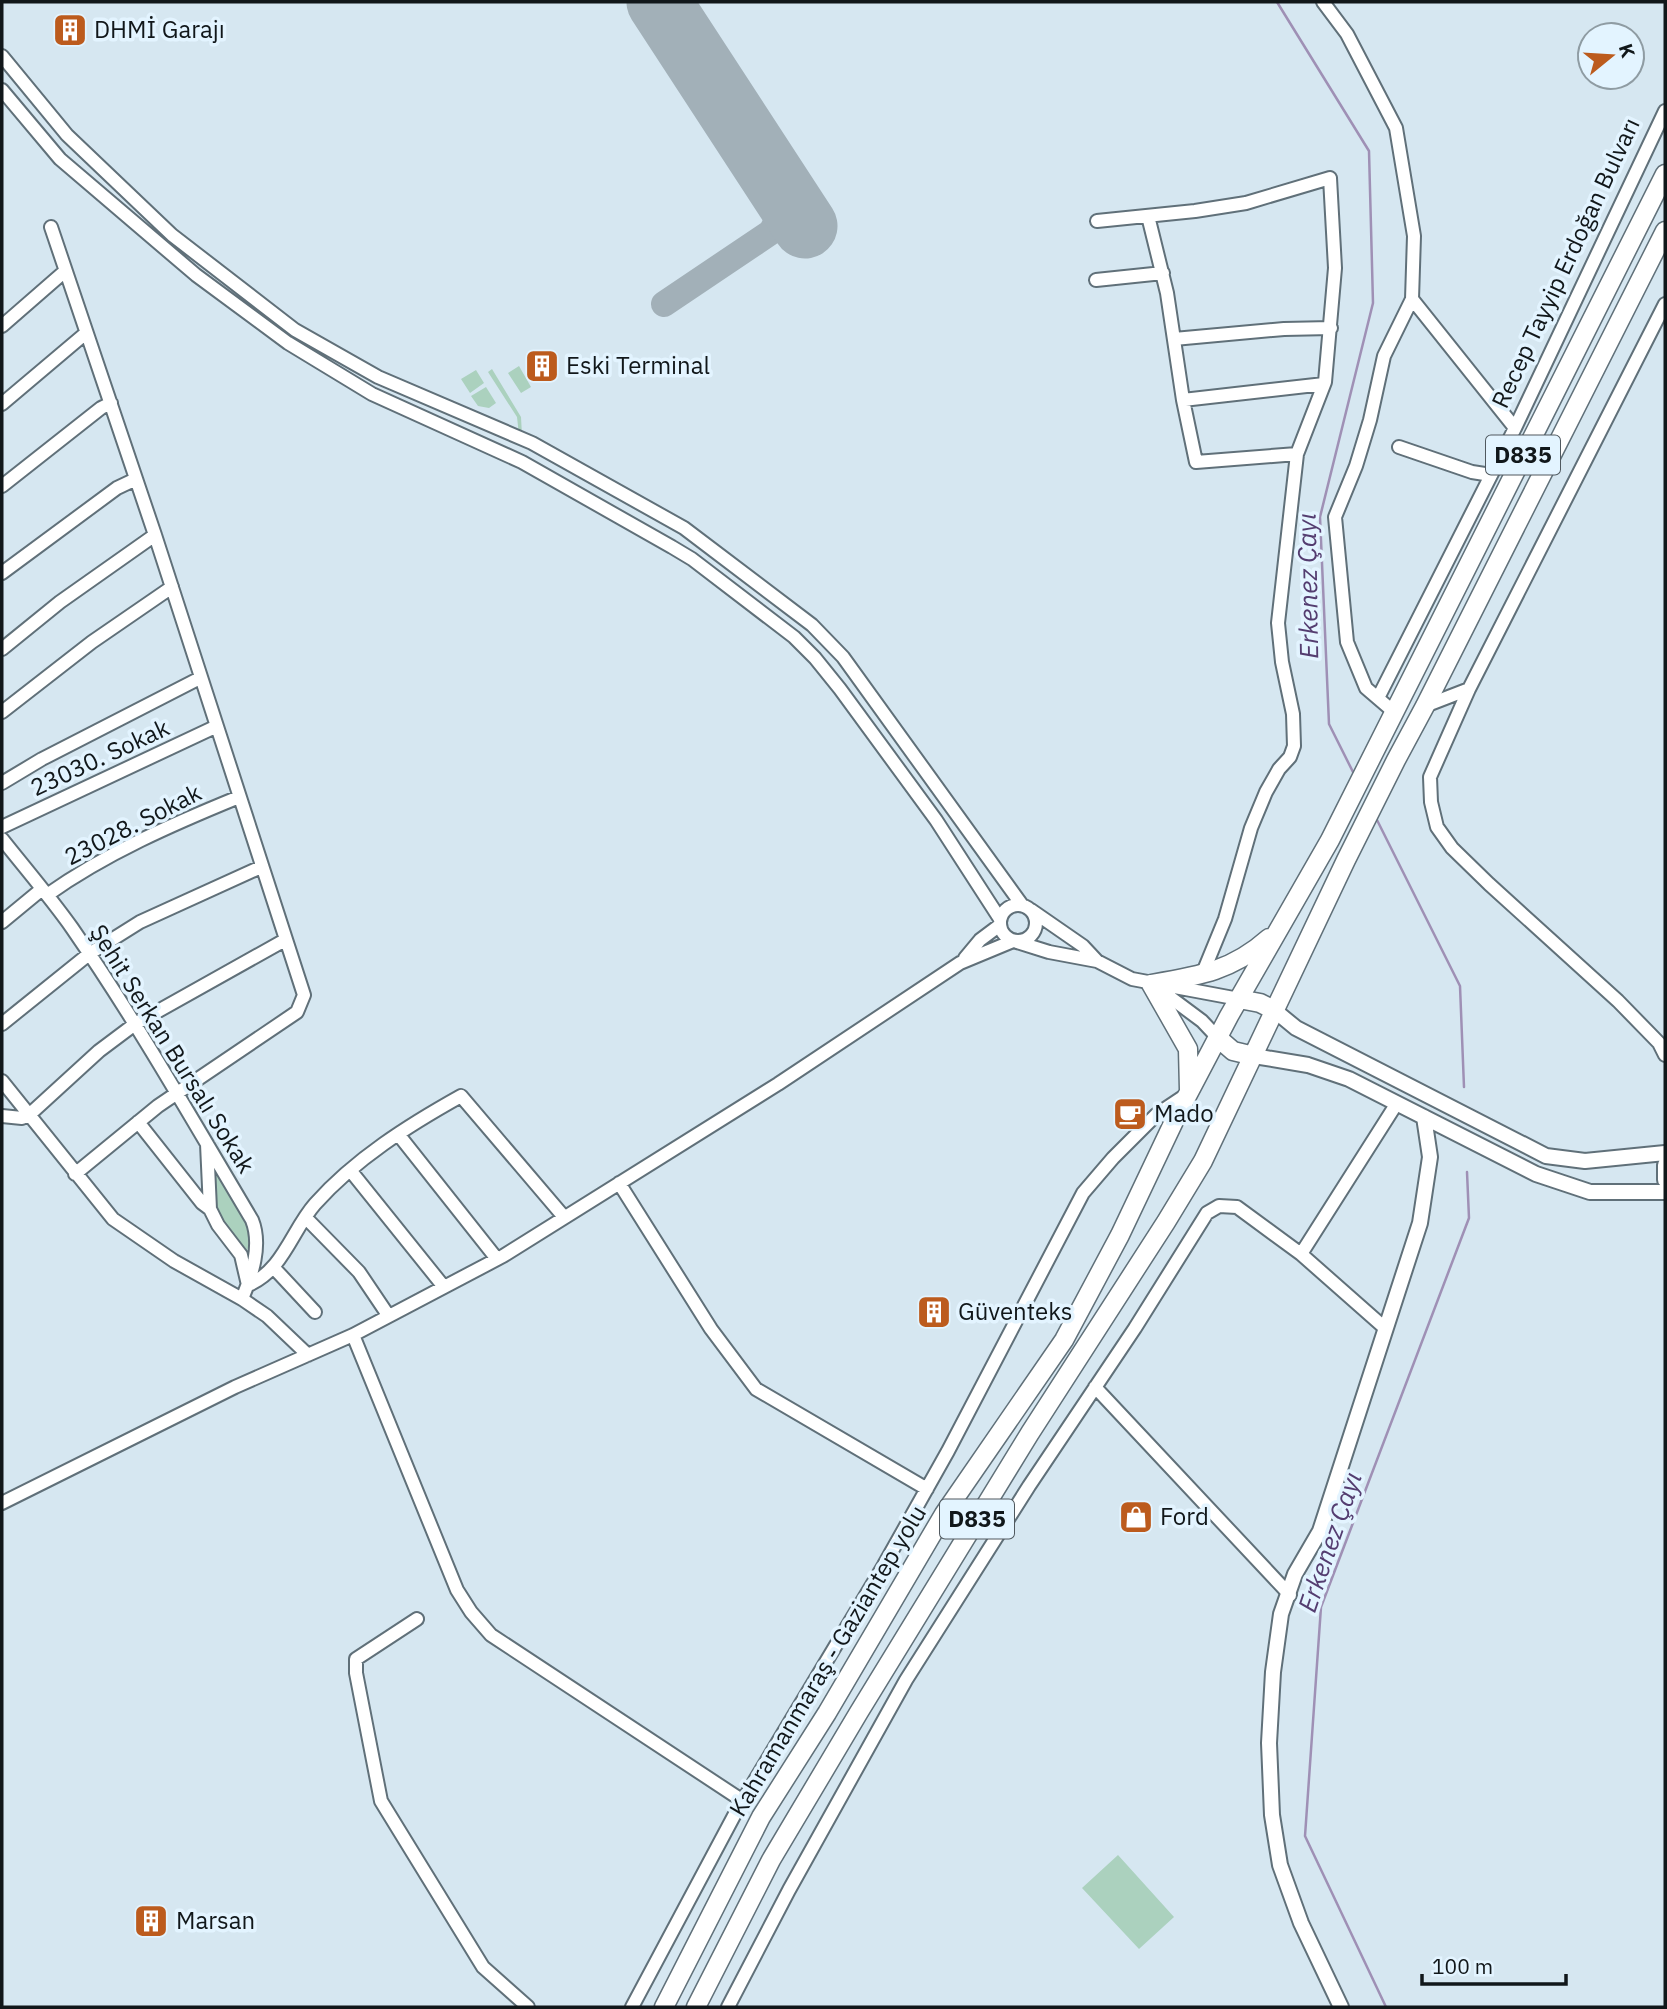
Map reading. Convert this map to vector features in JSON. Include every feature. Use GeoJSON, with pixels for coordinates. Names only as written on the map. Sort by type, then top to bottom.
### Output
{"type":"FeatureCollection","features":[{"type":"Feature","properties":{"kind":"highway","name":"Recep Tayyip Erdoğan Bulvarı"},"geometry":{"type":"LineString","coordinates":[[1277,931],[1330,840],[1665,174]]}},
{"type":"Feature","properties":{"kind":"highway","name":"D835"},"geometry":{"type":"LineString","coordinates":[[696,2007],[771,1860],[859,1712],[1030,1433],[1203,1161],[1346,860],[1665,231]]}},
{"type":"Feature","properties":{"kind":"highway","name":"D835"},"geometry":{"type":"LineString","coordinates":[[1239,999],[1277,931]]}},
{"type":"Feature","properties":{"kind":"highway"},"geometry":{"type":"LineString","coordinates":[[1189,1094],[1188,1049],[1152,984],[1202,975],[1230,966],[1258,948],[1277,931]]}},
{"type":"Feature","properties":{"kind":"highway"},"geometry":{"type":"LineString","coordinates":[[1239,999],[1259,1003],[1274,1010]]}},
{"type":"Feature","properties":{"kind":"highway","name":"Kahramanmaraş - Gaziantep yolu"},"geometry":{"type":"LineString","coordinates":[[664,2007],[761,1817],[827,1713],[944,1514],[1063,1340],[1120,1235],[1177,1115],[1239,999]]}},
{"type":"Feature","properties":{"kind":"highway"},"geometry":{"type":"LineString","coordinates":[[1218,1038],[1233,1051],[1254,1056]]}},
{"type":"Feature","properties":{"kind":"main road"},"geometry":{"type":"LineString","coordinates":[[1274,1010],[1296,1028],[1496,1133],[1546,1156],[1585,1161],[1665,1153]]}},
{"type":"Feature","properties":{"kind":"main road"},"geometry":{"type":"LineString","coordinates":[[1254,1056],[1318,1068],[1349,1079],[1536,1174],[1590,1192],[1665,1192]]}},
{"type":"Feature","properties":{"kind":"main road"},"geometry":{"type":"LineString","coordinates":[[1341,2007],[1301,1923],[1280,1864],[1272,1815],[1269,1743],[1273,1672],[1281,1615],[1295,1574],[1320,1531],[1420,1223],[1430,1157],[1424,1117]]}},
{"type":"Feature","properties":{"kind":"main road"},"geometry":{"type":"LineString","coordinates":[[1665,1165],[1665,1180]]}},
{"type":"Feature","properties":{"kind":"street"},"geometry":{"type":"LineString","coordinates":[[1323,2],[1347,34],[1396,128],[1414,236],[1412,299],[1384,356],[1370,420],[1356,466],[1335,517],[1347,642],[1366,688],[1394,712]]}},
{"type":"Feature","properties":{"kind":"street"},"geometry":{"type":"LineString","coordinates":[[2,56],[67,135],[172,235],[295,330],[378,377],[521,439],[583,470],[684,527],[811,625],[843,657],[1036,922],[1033,934],[1023,941],[1015,941],[960,963],[778,1084],[497,1259],[354,1335],[235,1388],[2,1503]]}},
{"type":"Feature","properties":{"kind":"street"},"geometry":{"type":"LineString","coordinates":[[2,90],[60,159],[196,275],[288,343],[372,394],[513,458],[692,559],[794,637],[840,689],[920,798],[971,872],[1000,922],[1004,935],[1049,951],[1097,961],[1132,979],[1239,999]]}},
{"type":"Feature","properties":{"kind":"street","name":"Recep Tayyip Erdoğan Bulvarı"},"geometry":{"type":"LineString","coordinates":[[1378,698],[1515,428],[1665,111]]}},
{"type":"Feature","properties":{"kind":"street"},"geometry":{"type":"LineString","coordinates":[[1097,221],[1246,203],[1330,178],[1335,268],[1331,328],[1324,384],[1297,453],[1278,623],[1282,662],[1293,714],[1294,746],[1290,757],[1279,769],[1266,792],[1251,828],[1226,919],[1202,975]]}},
{"type":"Feature","properties":{"kind":"street"},"geometry":{"type":"LineString","coordinates":[[1149,216],[1163,273],[1183,400],[1196,462],[1297,453]]}},
{"type":"Feature","properties":{"kind":"street"},"geometry":{"type":"LineString","coordinates":[[51,227],[155,535],[304,996],[297,1012],[178,1092],[75,1174]]}},
{"type":"Feature","properties":{"kind":"street"},"geometry":{"type":"LineString","coordinates":[[2,326],[64,272]]}},
{"type":"Feature","properties":{"kind":"street"},"geometry":{"type":"LineString","coordinates":[[1096,280],[1163,273]]}},
{"type":"Feature","properties":{"kind":"street"},"geometry":{"type":"LineString","coordinates":[[1412,299],[1515,428]]}},
{"type":"Feature","properties":{"kind":"street"},"geometry":{"type":"LineString","coordinates":[[1665,304],[1469,689],[1430,777],[1431,802],[1437,827],[1452,848],[1618,1001],[1658,1043],[1665,1055]]}},
{"type":"Feature","properties":{"kind":"street"},"geometry":{"type":"LineString","coordinates":[[1174,338],[1331,328]]}},
{"type":"Feature","properties":{"kind":"street"},"geometry":{"type":"LineString","coordinates":[[2,404],[86,333]]}},
{"type":"Feature","properties":{"kind":"street"},"geometry":{"type":"LineString","coordinates":[[1183,400],[1324,384]]}},
{"type":"Feature","properties":{"kind":"street"},"geometry":{"type":"LineString","coordinates":[[2,486],[100,408],[111,403]]}},
{"type":"Feature","properties":{"kind":"street"},"geometry":{"type":"LineString","coordinates":[[513,458],[521,439]]}},
{"type":"Feature","properties":{"kind":"street"},"geometry":{"type":"LineString","coordinates":[[1399,447],[1472,472],[1491,475]]}},
{"type":"Feature","properties":{"kind":"street"},"geometry":{"type":"LineString","coordinates":[[2,573],[117,488],[136,479]]}},
{"type":"Feature","properties":{"kind":"street"},"geometry":{"type":"LineString","coordinates":[[2,649],[60,603],[155,535]]}},
{"type":"Feature","properties":{"kind":"street"},"geometry":{"type":"LineString","coordinates":[[2,712],[92,642],[172,587]]}},
{"type":"Feature","properties":{"kind":"street"},"geometry":{"type":"LineString","coordinates":[[2,783],[200,678]]}},
{"type":"Feature","properties":{"kind":"street"},"geometry":{"type":"LineString","coordinates":[[1425,706],[1469,689]]}},
{"type":"Feature","properties":{"kind":"street","name":"23030. Sokak"},"geometry":{"type":"LineString","coordinates":[[2,827],[215,727]]}},
{"type":"Feature","properties":{"kind":"street","name":"23028. Sokak"},"geometry":{"type":"LineString","coordinates":[[2,922],[44,892],[134,843],[239,797]]}},
{"type":"Feature","properties":{"kind":"street","name":"Şehit Serkan Bursalı Sokak"},"geometry":{"type":"LineString","coordinates":[[2,839],[89,954],[135,1024],[178,1092],[256,1230],[253,1266],[242,1299]]}},
{"type":"Feature","properties":{"kind":"street"},"geometry":{"type":"LineString","coordinates":[[2,1024],[89,954],[140,922],[261,867]]}},
{"type":"Feature","properties":{"kind":"street"},"geometry":{"type":"LineString","coordinates":[[960,963],[1000,922],[1006,909],[1016,905],[1027,908],[1083,946],[1097,961]]}},
{"type":"Feature","properties":{"kind":"street"},"geometry":{"type":"LineString","coordinates":[[2,1116],[22,1118],[29,1115],[99,1051],[135,1024],[285,940]]}},
{"type":"Feature","properties":{"kind":"street"},"geometry":{"type":"LineString","coordinates":[[1152,984],[1202,1021],[1218,1038]]}},
{"type":"Feature","properties":{"kind":"street"},"geometry":{"type":"LineString","coordinates":[[2,1081],[113,1219],[174,1261],[267,1316],[308,1355]]}},
{"type":"Feature","properties":{"kind":"street"},"geometry":{"type":"LineString","coordinates":[[632,2007],[743,1801],[927,1489],[1083,1192],[1156,1115],[1189,1094]]}},
{"type":"Feature","properties":{"kind":"street"},"geometry":{"type":"LineString","coordinates":[[207,1144],[210,1209],[218,1225],[241,1255],[248,1284],[267,1275],[274,1268],[313,1206],[350,1170],[398,1134],[461,1096],[564,1217]]}},
{"type":"Feature","properties":{"kind":"street"},"geometry":{"type":"LineString","coordinates":[[1301,1254],[1397,1103]]}},
{"type":"Feature","properties":{"kind":"street"},"geometry":{"type":"LineString","coordinates":[[138,1122],[202,1203],[210,1209]]}},
{"type":"Feature","properties":{"kind":"street"},"geometry":{"type":"LineString","coordinates":[[398,1134],[497,1259]]}},
{"type":"Feature","properties":{"kind":"street"},"geometry":{"type":"LineString","coordinates":[[350,1170],[444,1287]]}},
{"type":"Feature","properties":{"kind":"street"},"geometry":{"type":"LineString","coordinates":[[619,1183],[711,1329],[757,1389],[927,1489]]}},
{"type":"Feature","properties":{"kind":"street"},"geometry":{"type":"LineString","coordinates":[[728,2007],[789,1890],[906,1679],[1207,1213],[1225,1205],[1237,1207],[1301,1254],[1386,1329]]}},
{"type":"Feature","properties":{"kind":"street"},"geometry":{"type":"LineString","coordinates":[[306,1218],[359,1272],[388,1315]]}},
{"type":"Feature","properties":{"kind":"street"},"geometry":{"type":"LineString","coordinates":[[274,1268],[315,1312]]}},
{"type":"Feature","properties":{"kind":"street"},"geometry":{"type":"LineString","coordinates":[[354,1335],[457,1590],[471,1612],[491,1635],[743,1801]]}},
{"type":"Feature","properties":{"kind":"street"},"geometry":{"type":"LineString","coordinates":[[1095,1387],[1290,1595]]}},
{"type":"Feature","properties":{"kind":"street"},"geometry":{"type":"LineString","coordinates":[[417,1619],[356,1659],[356,1673],[381,1801],[483,1967],[528,2007]]}},
{"type":"Feature","properties":{"kind":"green space"},"geometry":{"type":"Polygon","coordinates":[[[519,366],[531,387],[521,393],[508,373],[519,366]]]}},
{"type":"Feature","properties":{"kind":"green space"},"geometry":{"type":"Polygon","coordinates":[[[492,369],[521,417],[522,435],[519,435],[517,417],[488,372],[492,369]]]}},
{"type":"Feature","properties":{"kind":"green space"},"geometry":{"type":"Polygon","coordinates":[[[476,370],[484,383],[470,393],[461,379],[476,370]]]}},
{"type":"Feature","properties":{"kind":"green space"},"geometry":{"type":"Polygon","coordinates":[[[486,387],[496,403],[489,408],[478,406],[471,396],[486,387]]]}},
{"type":"Feature","properties":{"kind":"green space"},"geometry":{"type":"Polygon","coordinates":[[[216,1168],[251,1228],[247,1254],[218,1216],[214,1205],[216,1168]]]}},
{"type":"Feature","properties":{"kind":"green space"},"geometry":{"type":"Polygon","coordinates":[[[1118,1855],[1174,1917],[1139,1949],[1082,1888],[1118,1855]]]}},
{"type":"Feature","properties":{"kind":"waterway","name":"Erkenez Çayı"},"geometry":{"type":"LineString","coordinates":[[1277,2],[1369,151],[1373,303],[1320,517],[1329,724],[1355,776]]}},
{"type":"Feature","properties":{"kind":"waterway","name":"Erkenez Çayı"},"geometry":{"type":"LineString","coordinates":[[1375,816],[1460,986],[1464,1087]]}},
{"type":"Feature","properties":{"kind":"waterway","name":"Erkenez Çayı"},"geometry":{"type":"LineString","coordinates":[[1386,2007],[1305,1836],[1321,1607],[1469,1218],[1467,1172]]}},
{"type":"Feature","properties":{"kind":"taxiway"},"geometry":{"type":"LineString","coordinates":[[664,304],[771,232],[781,214],[786,197]]}},
{"type":"Feature","properties":{"kind":"runway"},"geometry":{"type":"LineString","coordinates":[[659,2],[805,226]]}},
{"type":"Feature","properties":{"kind":"place","name":"DHMİ Garajı"},"geometry":{"type":"Point","coordinates":[70,30]}},
{"type":"Feature","properties":{"kind":"place","name":"Eski Terminal"},"geometry":{"type":"Point","coordinates":[542,366]}},
{"type":"Feature","properties":{"kind":"place","name":"Mado"},"geometry":{"type":"Point","coordinates":[1130,1114]}},
{"type":"Feature","properties":{"kind":"place","name":"Güventeks"},"geometry":{"type":"Point","coordinates":[934,1312]}},
{"type":"Feature","properties":{"kind":"place","name":"Ford"},"geometry":{"type":"Point","coordinates":[1136,1517]}},
{"type":"Feature","properties":{"kind":"place","name":"Marsan"},"geometry":{"type":"Point","coordinates":[151,1921]}}]}
